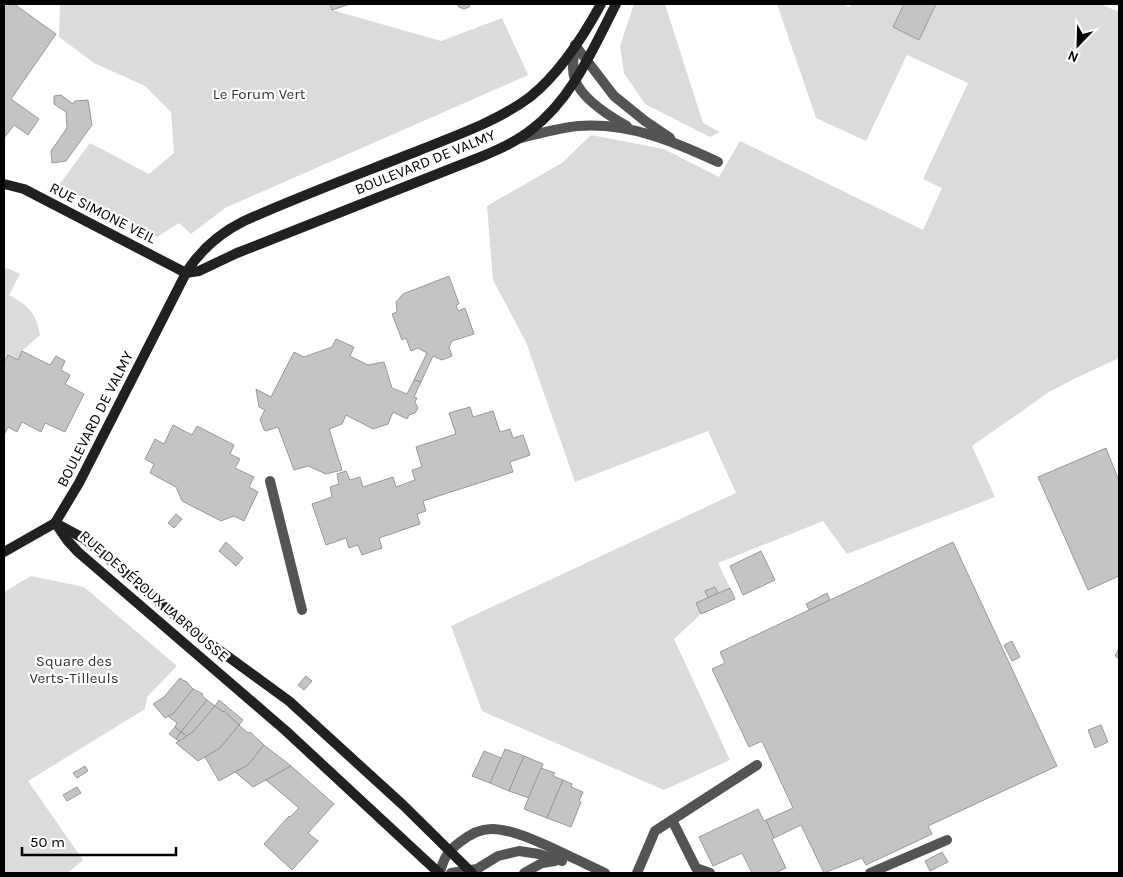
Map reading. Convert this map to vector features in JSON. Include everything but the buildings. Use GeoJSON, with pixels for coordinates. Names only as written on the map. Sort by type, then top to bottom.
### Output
{"type":"FeatureCollection","features":[{"type":"Feature","properties":{"kind":"main road","name":"BOULEVARD DE VALMY"},"geometry":{"type":"LineString","coordinates":[[55,523],[79,483],[186,273],[194,260],[204,250],[230,228],[244,221],[472,128],[511,109],[531,96],[546,82],[576,44],[601,4]]}},
{"type":"Feature","properties":{"kind":"main road","name":"BOULEVARD DE VALMY"},"geometry":{"type":"LineString","coordinates":[[186,273],[206,268],[483,156],[519,139],[532,130],[547,115],[575,81],[616,4]]}},
{"type":"Feature","properties":{"kind":"main road","name":"RUE SIMONE VEIL"},"geometry":{"type":"LineString","coordinates":[[4,184],[24,190],[186,273]]}},
{"type":"Feature","properties":{"kind":"main road"},"geometry":{"type":"LineString","coordinates":[[4,552],[55,523]]}},
{"type":"Feature","properties":{"kind":"main road","name":"RUE DES ÉPOUX LABROUSSE"},"geometry":{"type":"LineString","coordinates":[[55,523],[83,538],[193,631],[289,701],[396,798],[471,872]]}},
{"type":"Feature","properties":{"kind":"main road","name":"RUE DES ÉPOUX LABROUSSE"},"geometry":{"type":"LineString","coordinates":[[55,523],[78,552],[286,731],[440,873]]}},
{"type":"Feature","properties":{"kind":"street"},"geometry":{"type":"LineString","coordinates":[[576,44],[614,96],[645,121],[679,144]]}},
{"type":"Feature","properties":{"kind":"street"},"geometry":{"type":"LineString","coordinates":[[576,44],[572,66],[575,81],[588,98],[602,110],[637,131]]}},
{"type":"Feature","properties":{"kind":"street"},"geometry":{"type":"LineString","coordinates":[[519,139],[578,126],[616,127],[637,131],[679,144],[718,162]]}},
{"type":"Feature","properties":{"kind":"street"},"geometry":{"type":"LineString","coordinates":[[270,481],[302,610]]}},
{"type":"Feature","properties":{"kind":"street"},"geometry":{"type":"LineString","coordinates":[[637,873],[655,832],[757,765]]}},
{"type":"Feature","properties":{"kind":"street"},"geometry":{"type":"LineString","coordinates":[[672,820],[696,868],[710,873]]}},
{"type":"Feature","properties":{"kind":"street","name":"RUE DES ÉPOUX LABROUSSE"},"geometry":{"type":"LineString","coordinates":[[440,873],[442,863],[450,851],[475,832],[491,829],[501,830],[535,841],[604,873]]}},
{"type":"Feature","properties":{"kind":"street"},"geometry":{"type":"LineString","coordinates":[[870,873],[947,840]]}},
{"type":"Feature","properties":{"kind":"street","name":"RUE DES ÉPOUX LABROUSSE"},"geometry":{"type":"LineString","coordinates":[[451,873],[471,872],[498,856],[519,851],[539,854],[604,873]]}},
{"type":"Feature","properties":{"kind":"street","name":"RUE DES ÉPOUX LABROUSSE"},"geometry":{"type":"LineString","coordinates":[[524,873],[542,862],[550,860],[562,861]]}},
{"type":"Feature","properties":{"kind":"green space","name":"Le Forum Vert"},"geometry":{"type":"Polygon","coordinates":[[[60,4],[330,4],[332,10],[441,41],[502,18],[528,75],[225,208],[191,234],[179,223],[157,237],[59,185],[90,143],[149,174],[174,153],[171,112],[145,86],[94,63],[59,37],[60,4]]]}},
{"type":"Feature","properties":{"kind":"green space"},"geometry":{"type":"Polygon","coordinates":[[[634,4],[665,4],[703,123],[720,132],[710,137],[645,104],[624,73],[620,46],[634,4]]]}},
{"type":"Feature","properties":{"kind":"green space"},"geometry":{"type":"Polygon","coordinates":[[[777,4],[841,4],[849,7],[851,4],[904,4],[893,27],[919,40],[936,4],[1101,4],[1119,12],[1119,358],[1049,392],[972,446],[995,497],[847,554],[823,521],[718,563],[730,588],[696,603],[701,614],[674,639],[730,760],[664,790],[482,711],[451,626],[736,493],[708,431],[575,482],[526,342],[493,280],[487,206],[562,163],[591,135],[664,149],[719,177],[740,141],[923,230],[942,188],[923,179],[968,83],[907,55],[866,141],[816,118],[777,4]]]}},
{"type":"Feature","properties":{"kind":"green space"},"geometry":{"type":"Polygon","coordinates":[[[4,268],[20,274],[9,295],[27,307],[34,316],[40,335],[22,351],[18,360],[8,355],[4,363],[4,268]]]}},
{"type":"Feature","properties":{"kind":"green space","name":"Square des Verts-Tilleuls"},"geometry":{"type":"Polygon","coordinates":[[[31,576],[84,587],[177,666],[147,697],[145,709],[28,781],[83,860],[68,873],[4,873],[4,592],[31,576]]]}}]}
